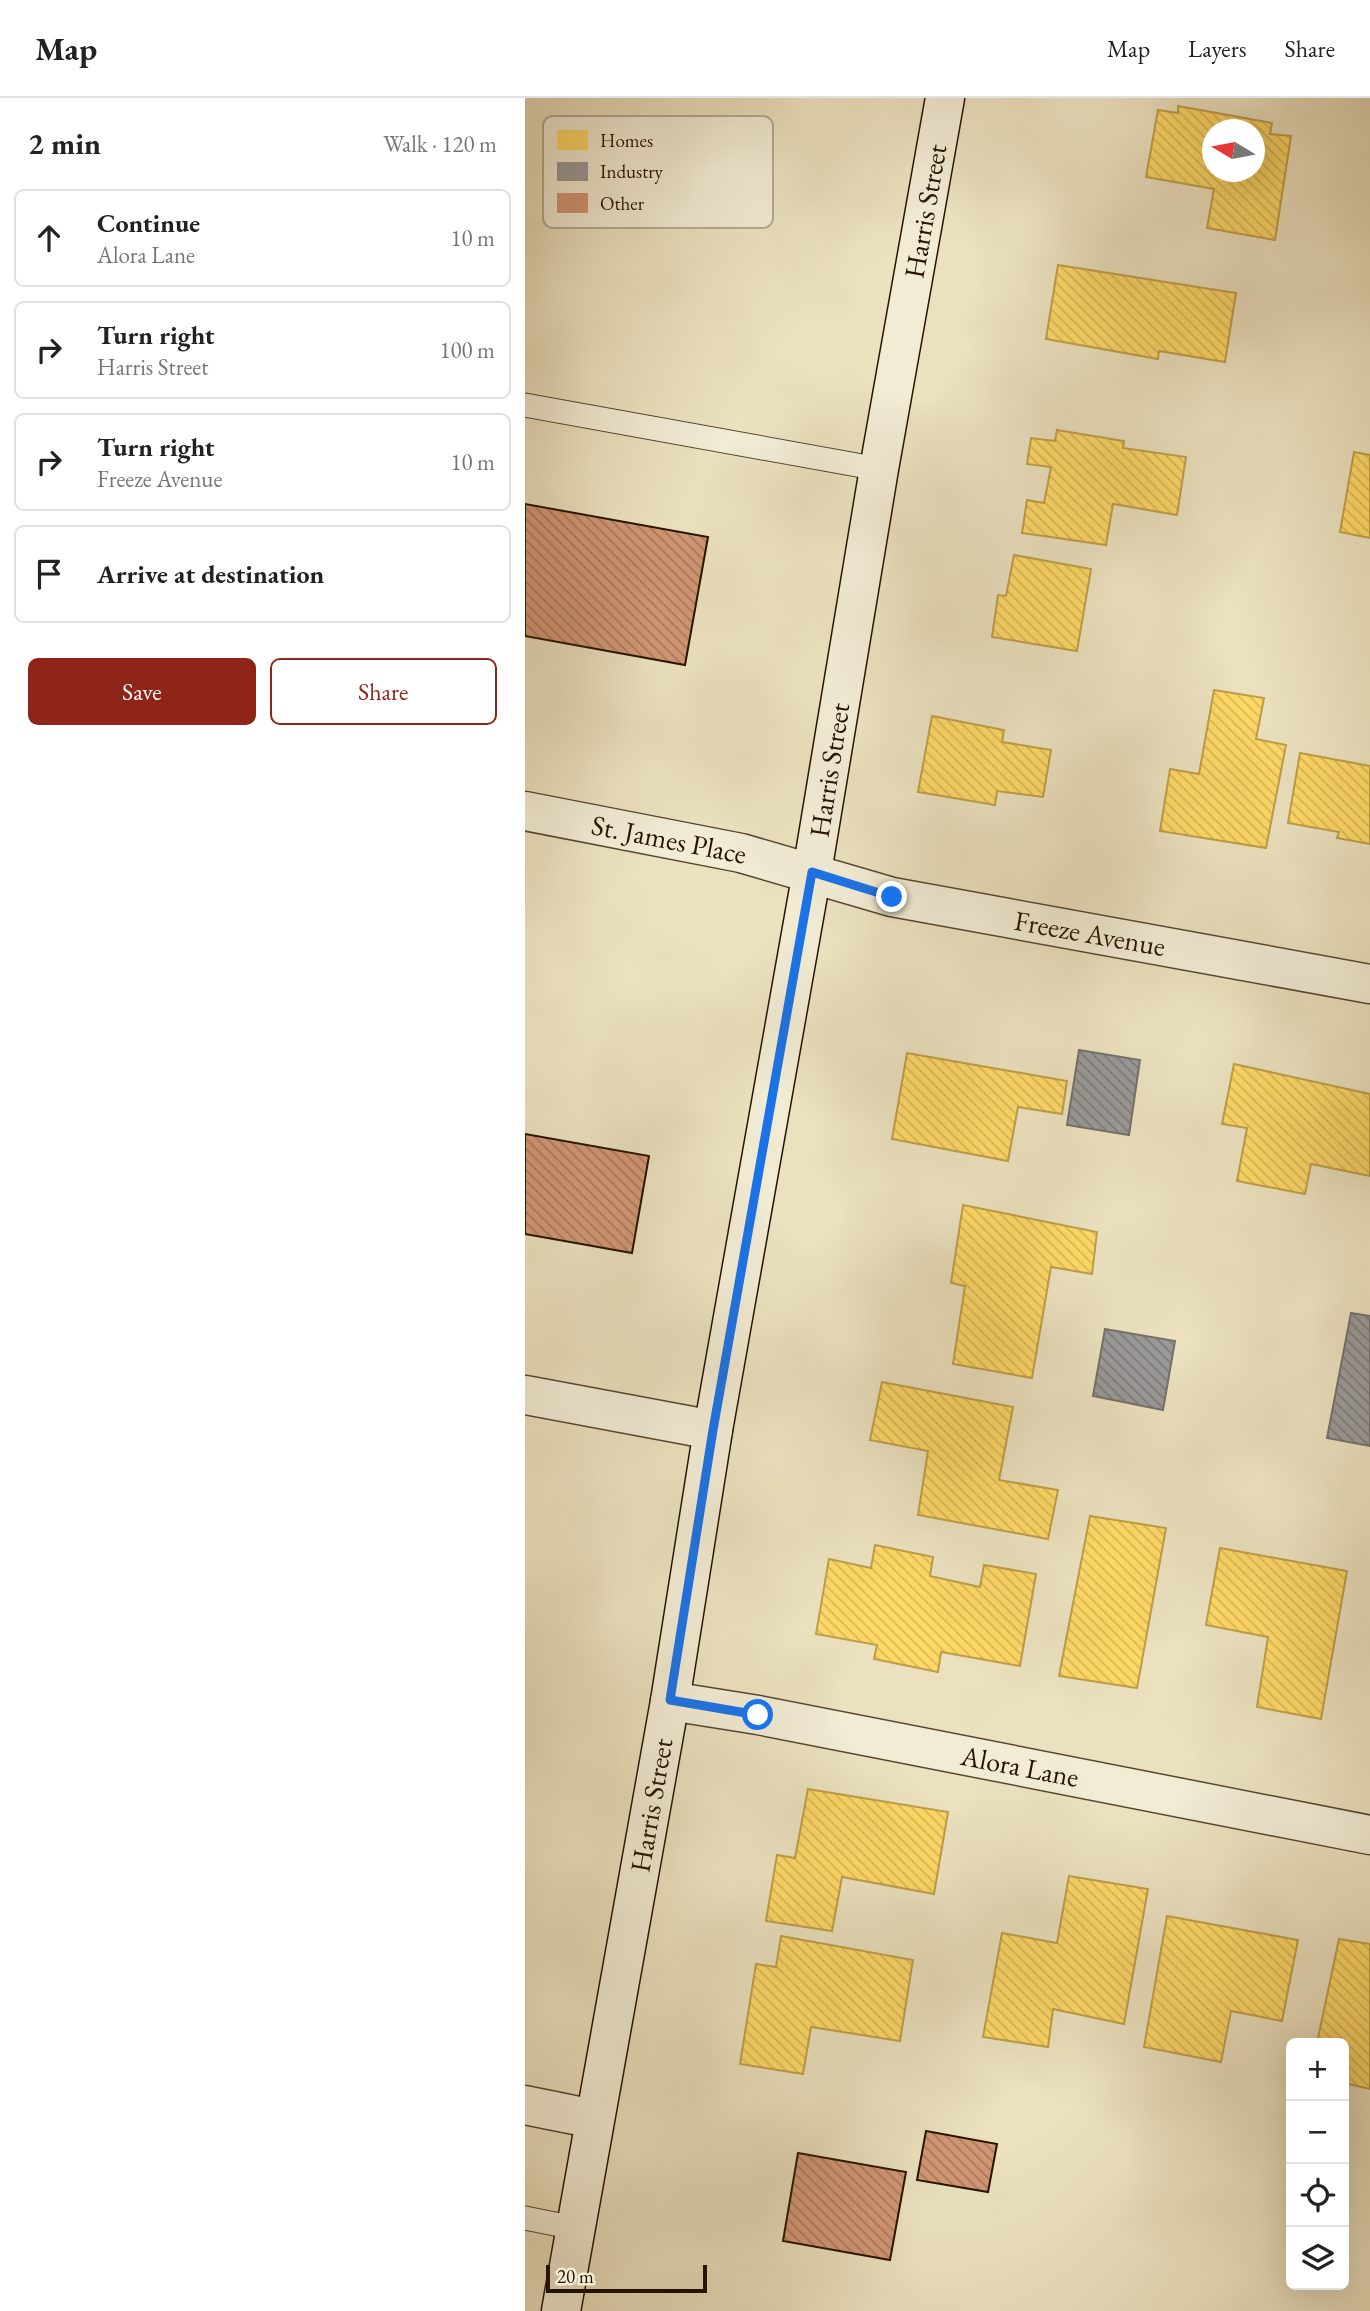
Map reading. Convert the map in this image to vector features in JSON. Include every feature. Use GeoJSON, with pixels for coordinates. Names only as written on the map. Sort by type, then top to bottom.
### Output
{"type":"FeatureCollection","features":[{"type":"Feature","properties":{"kind":"main road","name":"Harris Street"},"geometry":{"type":"LineString","coordinates":[[561,2311],[670,1700],[713,1430],[945,98]]}},
{"type":"Feature","properties":{"kind":"main road","name":"St. James Place"},"geometry":{"type":"LineString","coordinates":[[525,811],[741,853],[812,872]]}},
{"type":"Feature","properties":{"kind":"main road","name":"Freeze Avenue"},"geometry":{"type":"LineString","coordinates":[[812,872],[892,897],[1370,984]]}},
{"type":"Feature","properties":{"kind":"main road"},"geometry":{"type":"LineString","coordinates":[[525,1395],[713,1430]]}},
{"type":"Feature","properties":{"kind":"main road","name":"Alora Lane"},"geometry":{"type":"LineString","coordinates":[[670,1700],[1370,1835]]}},
{"type":"Feature","properties":{"kind":"main road"},"geometry":{"type":"LineString","coordinates":[[525,2105],[594,2119]]}},
{"type":"Feature","properties":{"kind":"lane"},"geometry":{"type":"LineString","coordinates":[[525,405],[879,469]]}},
{"type":"Feature","properties":{"kind":"lane"},"geometry":{"type":"LineString","coordinates":[[525,2218],[575,2228]]}},
{"type":"Feature","properties":{"kind":"building: Homes"},"geometry":{"type":"Polygon","coordinates":[[[1178,106],[1250,119],[1202,119],[1202,182],[1265,182],[1265,122],[1272,123],[1270,134],[1291,136],[1275,240],[1207,228],[1214,189],[1146,177],[1158,110],[1178,113],[1178,106]]]}},
{"type":"Feature","properties":{"kind":"building: Homes"},"geometry":{"type":"Polygon","coordinates":[[[1058,265],[1236,293],[1225,362],[1159,351],[1158,359],[1046,339],[1058,265]]]}},
{"type":"Feature","properties":{"kind":"building: Homes"},"geometry":{"type":"Polygon","coordinates":[[[1057,430],[1124,441],[1123,448],[1186,457],[1177,515],[1113,504],[1106,545],[1022,533],[1027,500],[1044,503],[1051,467],[1027,464],[1031,438],[1055,441],[1057,430]]]}},
{"type":"Feature","properties":{"kind":"building: Homes"},"geometry":{"type":"Polygon","coordinates":[[[1354,452],[1370,455],[1370,538],[1340,532],[1354,452]]]}},
{"type":"Feature","properties":{"kind":"building: Homes"},"geometry":{"type":"Polygon","coordinates":[[[1014,555],[1091,569],[1077,651],[992,637],[998,595],[1006,596],[1014,555]]]}},
{"type":"Feature","properties":{"kind":"building: Homes"},"geometry":{"type":"Polygon","coordinates":[[[1214,690],[1264,698],[1256,739],[1286,745],[1266,848],[1160,831],[1170,769],[1199,774],[1214,690]]]}},
{"type":"Feature","properties":{"kind":"building: Homes"},"geometry":{"type":"Polygon","coordinates":[[[932,716],[1004,730],[1002,742],[1051,750],[1043,797],[997,791],[995,805],[918,792],[932,716]]]}},
{"type":"Feature","properties":{"kind":"building: Homes"},"geometry":{"type":"Polygon","coordinates":[[[1300,753],[1370,766],[1370,844],[1337,838],[1339,832],[1288,823],[1300,753]]]}},
{"type":"Feature","properties":{"kind":"building: Homes"},"geometry":{"type":"Polygon","coordinates":[[[907,1053],[1067,1081],[1062,1114],[1018,1107],[1008,1161],[892,1139],[907,1053]]]}},
{"type":"Feature","properties":{"kind":"building: Homes"},"geometry":{"type":"Polygon","coordinates":[[[1234,1064],[1370,1094],[1370,1176],[1311,1164],[1305,1194],[1237,1181],[1247,1128],[1222,1124],[1234,1064]]]}},
{"type":"Feature","properties":{"kind":"building: Homes"},"geometry":{"type":"Polygon","coordinates":[[[963,1205],[1097,1232],[1092,1274],[1051,1267],[1032,1378],[953,1364],[965,1286],[951,1283],[963,1205]]]}},
{"type":"Feature","properties":{"kind":"building: Homes"},"geometry":{"type":"Polygon","coordinates":[[[882,1382],[1013,1407],[999,1480],[1058,1490],[1048,1539],[918,1515],[928,1451],[870,1440],[882,1382]]]}},
{"type":"Feature","properties":{"kind":"building: Homes"},"geometry":{"type":"Polygon","coordinates":[[[1090,1516],[1166,1528],[1137,1688],[1059,1676],[1090,1516]]]}},
{"type":"Feature","properties":{"kind":"building: Homes"},"geometry":{"type":"Polygon","coordinates":[[[875,1545],[933,1557],[930,1576],[980,1587],[984,1565],[1036,1574],[1020,1666],[941,1652],[938,1672],[874,1659],[877,1645],[816,1634],[829,1559],[871,1568],[875,1545]]]}},
{"type":"Feature","properties":{"kind":"building: Homes"},"geometry":{"type":"Polygon","coordinates":[[[1220,1548],[1347,1571],[1321,1719],[1257,1707],[1268,1637],[1206,1625],[1220,1548]]]}},
{"type":"Feature","properties":{"kind":"building: Homes"},"geometry":{"type":"Polygon","coordinates":[[[808,1789],[948,1812],[934,1894],[842,1877],[832,1931],[766,1921],[777,1855],[795,1858],[808,1789]]]}},
{"type":"Feature","properties":{"kind":"building: Homes"},"geometry":{"type":"Polygon","coordinates":[[[1069,1876],[1148,1889],[1124,2024],[1053,2009],[1048,2047],[983,2037],[1002,1933],[1057,1943],[1069,1876]]]}},
{"type":"Feature","properties":{"kind":"building: Homes"},"geometry":{"type":"Polygon","coordinates":[[[1167,1916],[1298,1940],[1282,2021],[1231,2011],[1221,2062],[1144,2047],[1167,1916]]]}},
{"type":"Feature","properties":{"kind":"building: Homes"},"geometry":{"type":"Polygon","coordinates":[[[781,1936],[913,1960],[900,2041],[811,2027],[803,2074],[740,2064],[756,1964],[776,1967],[781,1936]]]}},
{"type":"Feature","properties":{"kind":"building: Homes"},"geometry":{"type":"Polygon","coordinates":[[[1339,1939],[1370,1944],[1370,2089],[1349,2084],[1349,2038],[1318,2038],[1339,1939]]]}},
{"type":"Feature","properties":{"kind":"building: Industry"},"geometry":{"type":"Polygon","coordinates":[[[1079,1050],[1140,1060],[1129,1135],[1067,1125],[1079,1050]]]}},
{"type":"Feature","properties":{"kind":"building: Industry"},"geometry":{"type":"Polygon","coordinates":[[[1351,1313],[1370,1316],[1370,1446],[1327,1438],[1351,1313]]]}},
{"type":"Feature","properties":{"kind":"building: Industry"},"geometry":{"type":"Polygon","coordinates":[[[1105,1329],[1175,1341],[1163,1410],[1093,1396],[1105,1329]]]}},
{"type":"Feature","properties":{"kind":"building: Other"},"geometry":{"type":"Polygon","coordinates":[[[525,504],[708,537],[685,665],[525,636],[525,504]]]}},
{"type":"Feature","properties":{"kind":"building: Other"},"geometry":{"type":"Polygon","coordinates":[[[525,1134],[649,1156],[632,1253],[525,1234],[525,1134]]]}},
{"type":"Feature","properties":{"kind":"building: Other"},"geometry":{"type":"Polygon","coordinates":[[[926,2131],[997,2144],[988,2192],[917,2180],[926,2131]]]}},
{"type":"Feature","properties":{"kind":"building: Other"},"geometry":{"type":"Polygon","coordinates":[[[798,2153],[906,2172],[890,2260],[783,2241],[798,2153]]]}},
{"type":"Feature","properties":{"kind":"route"},"geometry":{"type":"LineString","coordinates":[[758,1715],[670,1700],[713,1430],[812,872],[892,897]]}}]}
